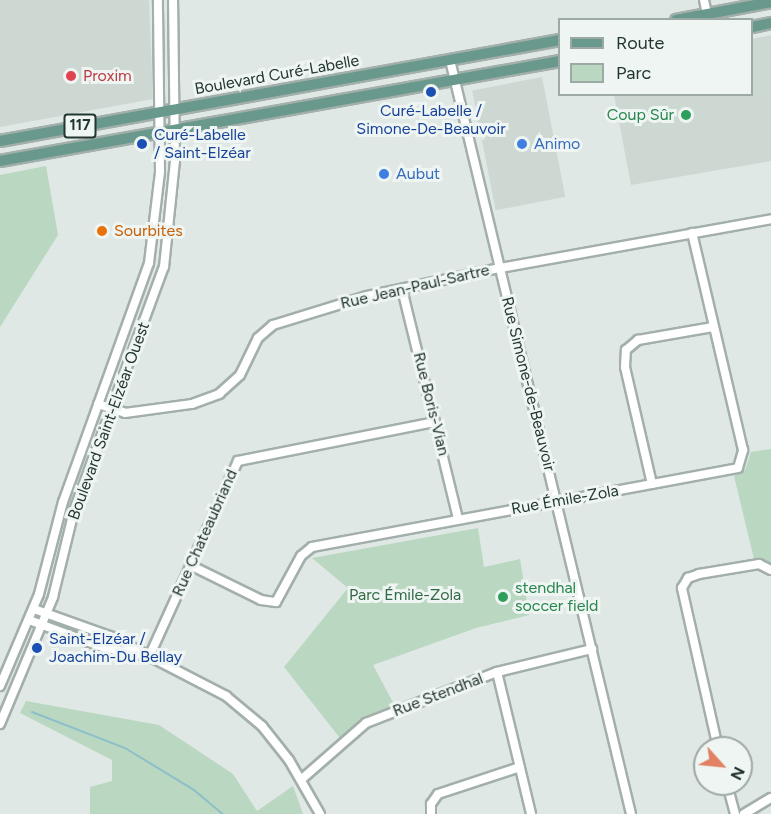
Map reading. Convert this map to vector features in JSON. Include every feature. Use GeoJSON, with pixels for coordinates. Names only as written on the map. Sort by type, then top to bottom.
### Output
{"type":"FeatureCollection","features":[{"type":"Feature","properties":{"kind":"main road"},"geometry":{"type":"LineString","coordinates":[[686,18],[771,2]]}},
{"type":"Feature","properties":{"kind":"main road"},"geometry":{"type":"LineString","coordinates":[[753,27],[771,23]]}},
{"type":"Feature","properties":{"kind":"main road","name":"Boulevard Curé-Labelle"},"geometry":{"type":"LineString","coordinates":[[0,141],[558,40]]}},
{"type":"Feature","properties":{"kind":"main road","name":"117"},"geometry":{"type":"LineString","coordinates":[[0,161],[558,61]]}},
{"type":"Feature","properties":{"kind":"street","name":"Boulevard Saint-Elzéar Ouest"},"geometry":{"type":"LineString","coordinates":[[0,686],[34,609],[63,502],[149,263],[158,206],[161,133],[158,0]]}},
{"type":"Feature","properties":{"kind":"street","name":"Boulevard Saint-Elzéar Ouest"},"geometry":{"type":"LineString","coordinates":[[0,724],[42,626],[74,511],[166,259],[173,199],[176,130],[173,0]]}},
{"type":"Feature","properties":{"kind":"street"},"geometry":{"type":"LineString","coordinates":[[704,0],[707,14]]}},
{"type":"Feature","properties":{"kind":"street","name":"Rue Simone-de-Beauvoir"},"geometry":{"type":"LineString","coordinates":[[450,60],[631,814]]}},
{"type":"Feature","properties":{"kind":"street","name":"Rue Jean-Paul-Sartre"},"geometry":{"type":"LineString","coordinates":[[98,404],[125,413],[192,404],[219,394],[240,375],[258,338],[273,325],[402,289],[500,268],[771,219]]}},
{"type":"Feature","properties":{"kind":"street","name":"Rue Émile-Zola"},"geometry":{"type":"LineString","coordinates":[[190,565],[261,600],[276,602],[301,556],[312,547],[734,470],[742,464],[743,450],[692,233]]}},
{"type":"Feature","properties":{"kind":"street","name":"Rue Boris-Vian"},"geometry":{"type":"LineString","coordinates":[[402,289],[458,519]]}},
{"type":"Feature","properties":{"kind":"street"},"geometry":{"type":"LineString","coordinates":[[652,484],[625,367],[626,350],[638,340],[713,327]]}},
{"type":"Feature","properties":{"kind":"street","name":"Rue Chateaubriand"},"geometry":{"type":"LineString","coordinates":[[149,657],[241,459],[435,422]]}},
{"type":"Feature","properties":{"kind":"street"},"geometry":{"type":"LineString","coordinates":[[715,736],[682,588],[688,578],[696,574],[759,564],[771,570]]}},
{"type":"Feature","properties":{"kind":"street"},"geometry":{"type":"LineString","coordinates":[[34,609],[110,636],[208,685],[241,707],[262,726],[303,778],[320,814]]}},
{"type":"Feature","properties":{"kind":"street"},"geometry":{"type":"LineString","coordinates":[[28,620],[105,648],[149,657]]}},
{"type":"Feature","properties":{"kind":"street","name":"Rue Stendhal"},"geometry":{"type":"LineString","coordinates":[[303,778],[366,723],[497,672],[592,649]]}},
{"type":"Feature","properties":{"kind":"street"},"geometry":{"type":"LineString","coordinates":[[497,672],[531,814]]}},
{"type":"Feature","properties":{"kind":"street"},"geometry":{"type":"LineString","coordinates":[[431,814],[431,804],[438,794],[520,767]]}},
{"type":"Feature","properties":{"kind":"street"},"geometry":{"type":"LineString","coordinates":[[730,796],[735,814]]}},
{"type":"Feature","properties":{"kind":"street"},"geometry":{"type":"LineString","coordinates":[[744,814],[771,798]]}},
{"type":"Feature","properties":{"kind":"shaded area"},"geometry":{"type":"Polygon","coordinates":[[[0,0],[149,0],[153,99],[0,127],[0,0]]]}},
{"type":"Feature","properties":{"kind":"shaded area"},"geometry":{"type":"Polygon","coordinates":[[[771,35],[771,161],[631,185],[614,96],[753,96],[753,39],[771,35]]]}},
{"type":"Feature","properties":{"kind":"shaded area"},"geometry":{"type":"Polygon","coordinates":[[[542,77],[565,197],[496,210],[472,91],[542,77]]]}},
{"type":"Feature","properties":{"kind":"green space"},"geometry":{"type":"Polygon","coordinates":[[[46,166],[58,235],[0,327],[0,175],[46,166]]]}},
{"type":"Feature","properties":{"kind":"green space"},"geometry":{"type":"Polygon","coordinates":[[[771,449],[771,563],[754,559],[734,476],[745,470],[751,452],[771,449]]]}},
{"type":"Feature","properties":{"kind":"green space","name":"Parc Émile-Zola"},"geometry":{"type":"Polygon","coordinates":[[[478,528],[484,567],[520,559],[529,615],[476,628],[373,665],[397,710],[366,723],[344,743],[284,667],[348,588],[312,558],[478,528]]]}},
{"type":"Feature","properties":{"kind":"green space"},"geometry":{"type":"Polygon","coordinates":[[[26,701],[159,725],[233,774],[257,811],[293,786],[303,814],[90,814],[90,787],[112,781],[112,760],[20,713],[26,701]]]}},
{"type":"Feature","properties":{"kind":"waterway"},"geometry":{"type":"LineString","coordinates":[[32,712],[125,748],[194,790],[223,814]]}},
{"type":"Feature","properties":{"kind":"place","name":"Proxim"},"geometry":{"type":"Point","coordinates":[71,76]}},
{"type":"Feature","properties":{"kind":"place","name":"Curé-Labelle / Simone-De-Beauvoir"},"geometry":{"type":"Point","coordinates":[431,92]}},
{"type":"Feature","properties":{"kind":"place","name":"Coup Sûr"},"geometry":{"type":"Point","coordinates":[686,115]}},
{"type":"Feature","properties":{"kind":"place","name":"Curé-Labelle / Saint-Elzéar"},"geometry":{"type":"Point","coordinates":[142,144]}},
{"type":"Feature","properties":{"kind":"place","name":"Animo"},"geometry":{"type":"Point","coordinates":[522,144]}},
{"type":"Feature","properties":{"kind":"place","name":"Aubut"},"geometry":{"type":"Point","coordinates":[384,174]}},
{"type":"Feature","properties":{"kind":"place","name":"Sourbites"},"geometry":{"type":"Point","coordinates":[102,231]}},
{"type":"Feature","properties":{"kind":"place","name":"stendhal soccer field"},"geometry":{"type":"Point","coordinates":[503,597]}},
{"type":"Feature","properties":{"kind":"place","name":"Saint-Elzéar / Joachim-Du Bellay"},"geometry":{"type":"Point","coordinates":[37,648]}}]}
